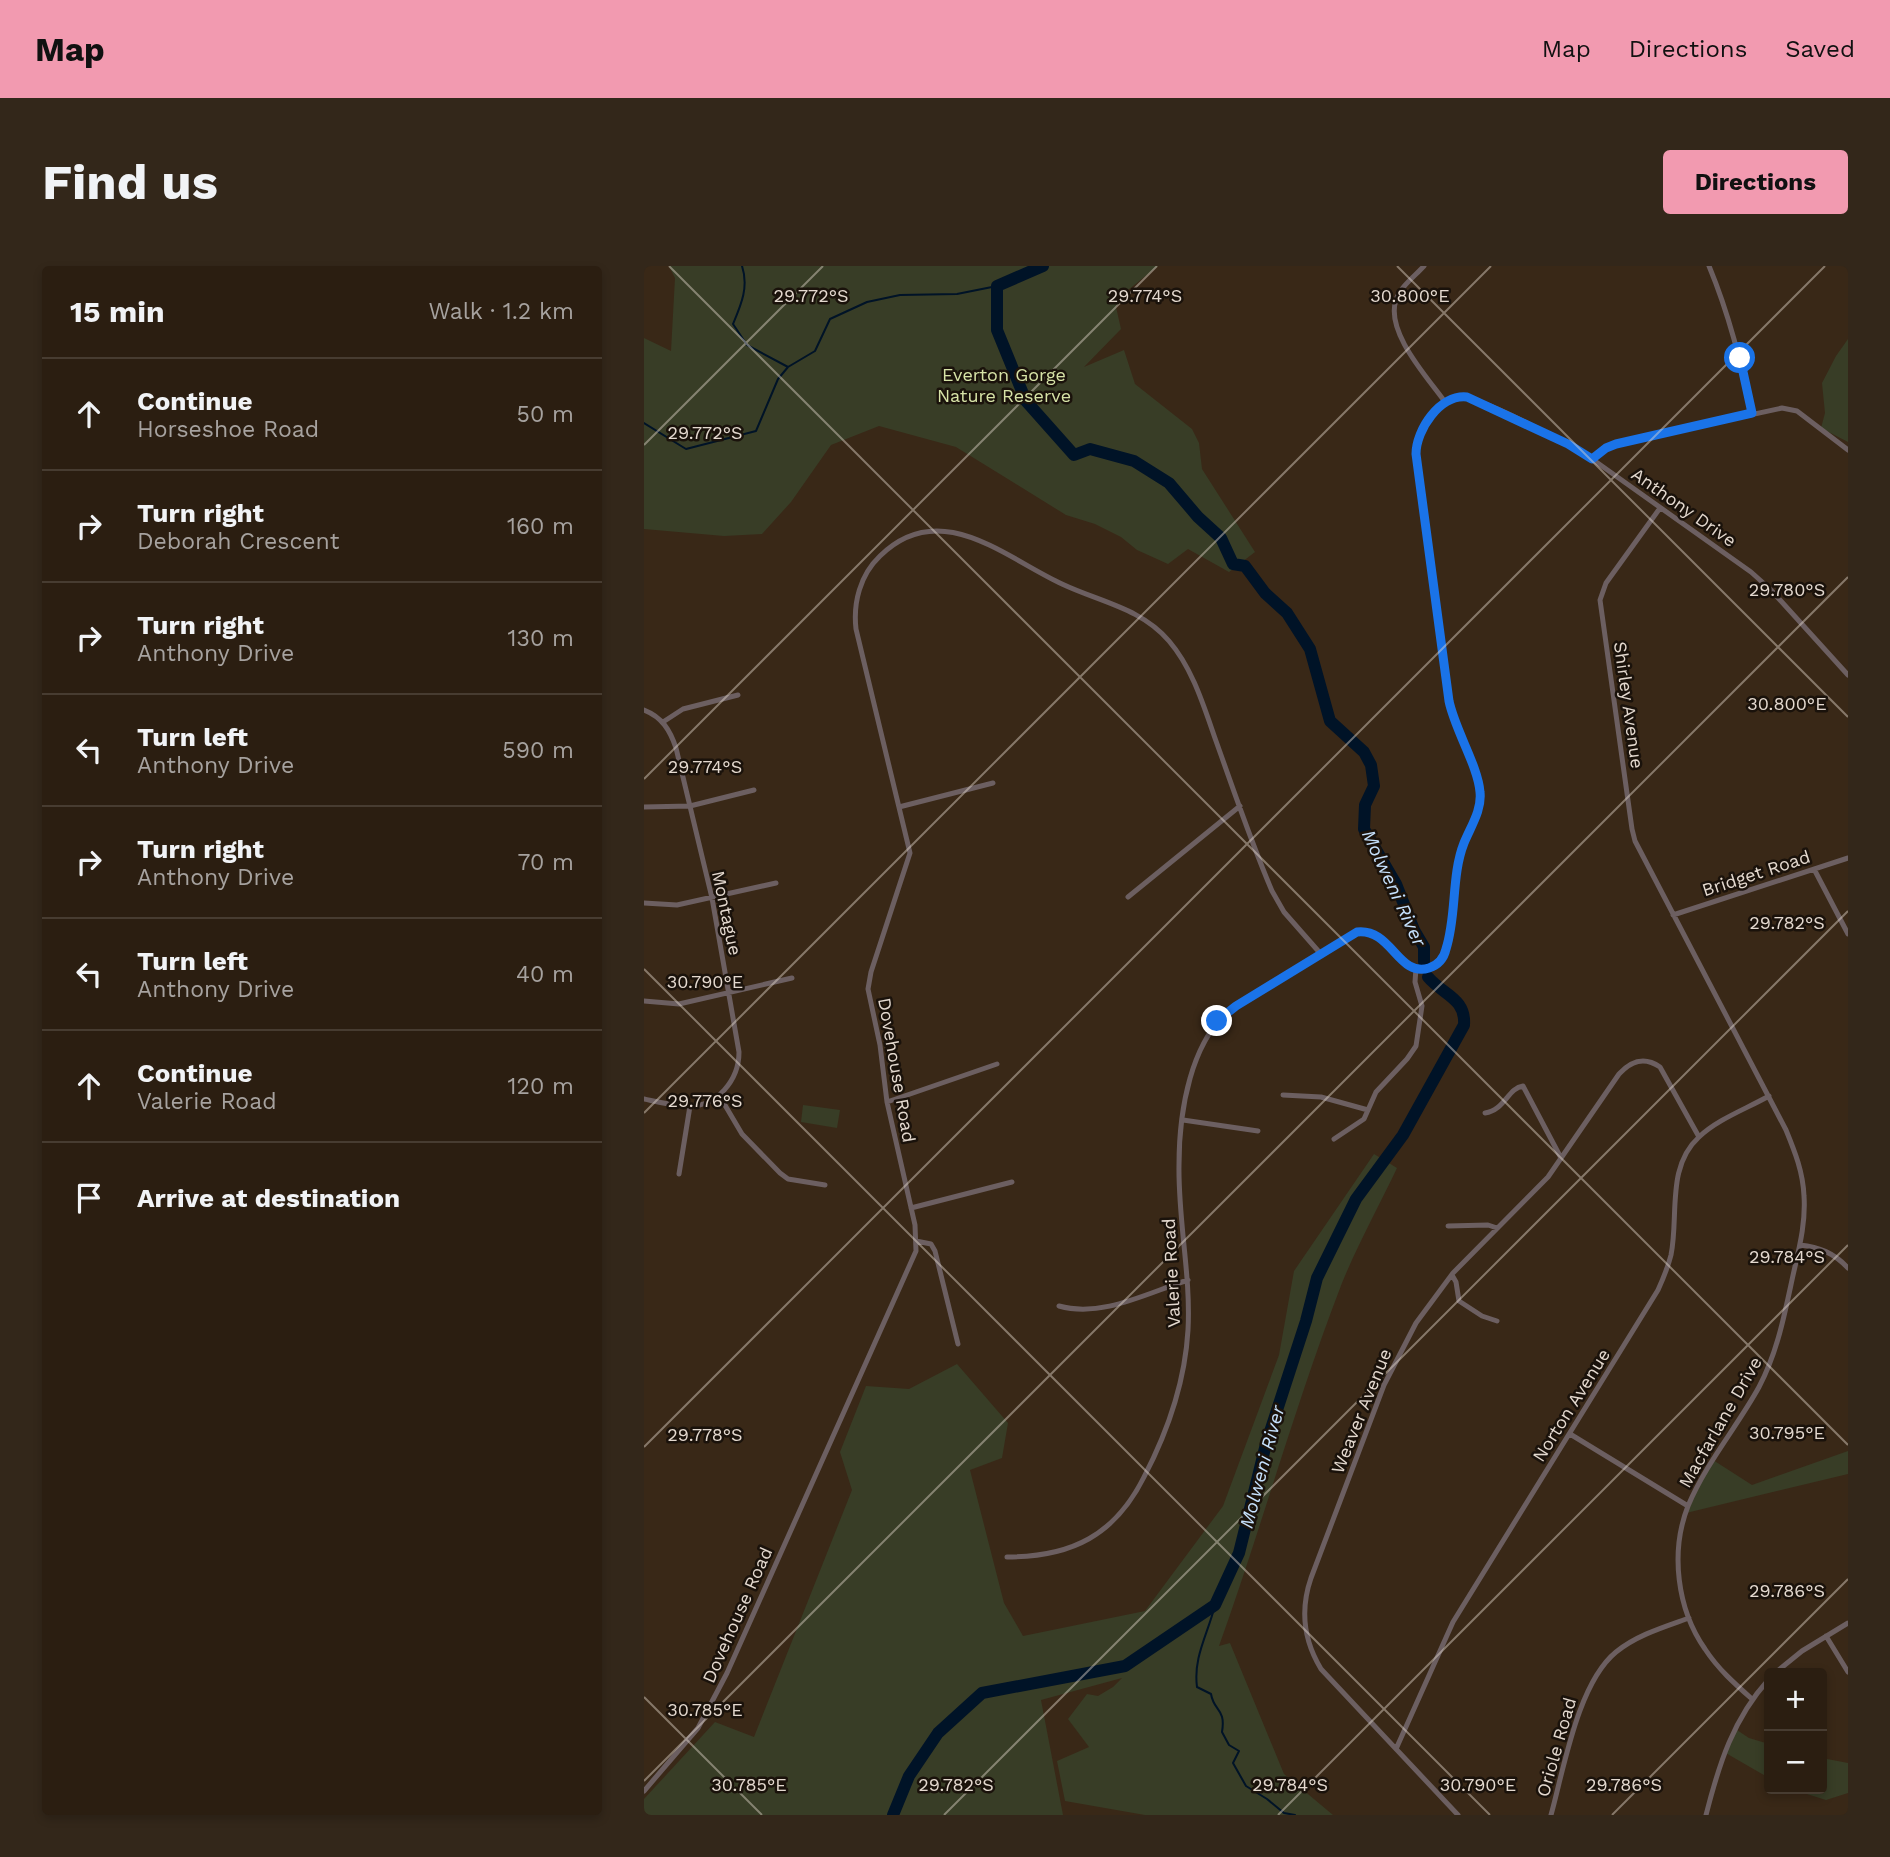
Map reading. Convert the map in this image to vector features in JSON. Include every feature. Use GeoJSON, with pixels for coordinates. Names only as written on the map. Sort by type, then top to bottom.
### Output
{"type":"FeatureCollection","features":[{"type":"Feature","properties":{"kind":"street"},"geometry":{"type":"LineString","coordinates":[[1320,953],[1350,934],[1367,932],[1380,937],[1404,963],[1416,968],[1436,965],[1446,949],[1462,850],[1479,809],[1481,796],[1479,783],[1453,719],[1449,701],[1416,454],[1421,432],[1445,402],[1406,349],[1395,315],[1397,298],[1424,266]]}},
{"type":"Feature","properties":{"kind":"street"},"geometry":{"type":"LineString","coordinates":[[1709,266],[1736,347],[1752,413]]}},
{"type":"Feature","properties":{"kind":"street","name":"Anthony Drive"},"geometry":{"type":"LineString","coordinates":[[1445,402],[1461,396],[1477,400],[1568,444],[1592,459],[1761,580],[1848,675]]}},
{"type":"Feature","properties":{"kind":"street"},"geometry":{"type":"LineString","coordinates":[[1592,459],[1616,444],[1782,408],[1793,409],[1848,450]]}},
{"type":"Feature","properties":{"kind":"street","name":"Shirley Avenue"},"geometry":{"type":"LineString","coordinates":[[1660,508],[1606,583],[1600,600],[1632,829],[1673,915]]}},
{"type":"Feature","properties":{"kind":"street","name":"Dovehouse Road"},"geometry":{"type":"LineString","coordinates":[[644,1791],[698,1728],[727,1673],[913,1260],[916,1241],[911,1208],[887,1102],[880,1045],[868,989],[871,972],[910,857],[856,629],[856,607],[866,575],[882,554],[905,537],[937,531],[960,533],[981,541],[1056,582],[1138,615],[1160,631],[1176,650],[1197,689],[1277,902],[1320,953]]}},
{"type":"Feature","properties":{"kind":"street"},"geometry":{"type":"LineString","coordinates":[[644,710],[663,722],[683,709],[738,695]]}},
{"type":"Feature","properties":{"kind":"street","name":"Montague"},"geometry":{"type":"LineString","coordinates":[[663,722],[676,748],[712,898],[740,1057],[734,1077],[719,1095]]}},
{"type":"Feature","properties":{"kind":"street"},"geometry":{"type":"LineString","coordinates":[[899,807],[993,783]]}},
{"type":"Feature","properties":{"kind":"street"},"geometry":{"type":"LineString","coordinates":[[644,807],[690,806],[754,790]]}},
{"type":"Feature","properties":{"kind":"street"},"geometry":{"type":"LineString","coordinates":[[1128,897],[1240,806]]}},
{"type":"Feature","properties":{"kind":"street","name":"Bridget Road"},"geometry":{"type":"LineString","coordinates":[[1673,915],[1848,858]]}},
{"type":"Feature","properties":{"kind":"street"},"geometry":{"type":"LineString","coordinates":[[1814,869],[1848,934]]}},
{"type":"Feature","properties":{"kind":"street"},"geometry":{"type":"LineString","coordinates":[[644,903],[670,906],[776,883]]}},
{"type":"Feature","properties":{"kind":"street","name":"Macfarlane Drive"},"geometry":{"type":"LineString","coordinates":[[1673,915],[1769,1096],[1798,1160],[1802,1179],[1804,1219],[1777,1345],[1768,1368],[1688,1506],[1683,1522],[1678,1567],[1683,1599],[1698,1637],[1712,1659],[1752,1699]]}},
{"type":"Feature","properties":{"kind":"street","name":"Valerie Road"},"geometry":{"type":"LineString","coordinates":[[1007,1557],[1052,1554],[1079,1545],[1103,1530],[1128,1505],[1157,1449],[1177,1396],[1187,1340],[1188,1280],[1179,1167],[1187,1087],[1192,1068],[1217,1021],[1320,953]]}},
{"type":"Feature","properties":{"kind":"street"},"geometry":{"type":"LineString","coordinates":[[1334,1139],[1361,1122],[1376,1092],[1416,1046],[1422,1006],[1415,982],[1416,968]]}},
{"type":"Feature","properties":{"kind":"street"},"geometry":{"type":"LineString","coordinates":[[644,1001],[679,1004],[792,978]]}},
{"type":"Feature","properties":{"kind":"street","name":"Weaver Avenue"},"geometry":{"type":"LineString","coordinates":[[1458,1815],[1321,1669],[1306,1632],[1305,1603],[1311,1578],[1384,1385],[1416,1323],[1452,1275],[1534,1193],[1626,1066],[1640,1060],[1654,1063],[1665,1073],[1699,1137]]}},
{"type":"Feature","properties":{"kind":"street"},"geometry":{"type":"LineString","coordinates":[[887,1102],[997,1064]]}},
{"type":"Feature","properties":{"kind":"street"},"geometry":{"type":"LineString","coordinates":[[1485,1113],[1499,1108],[1517,1087],[1523,1086],[1561,1158]]}},
{"type":"Feature","properties":{"kind":"street"},"geometry":{"type":"LineString","coordinates":[[644,1099],[690,1107],[719,1095],[742,1134],[785,1177],[825,1185]]}},
{"type":"Feature","properties":{"kind":"street"},"geometry":{"type":"LineString","coordinates":[[1283,1095],[1321,1097],[1368,1110]]}},
{"type":"Feature","properties":{"kind":"street","name":"Norton Avenue"},"geometry":{"type":"LineString","coordinates":[[1396,1749],[1449,1629],[1662,1281],[1671,1255],[1678,1175],[1688,1152],[1699,1137],[1711,1128],[1769,1096]]}},
{"type":"Feature","properties":{"kind":"street"},"geometry":{"type":"LineString","coordinates":[[679,1174],[690,1107]]}},
{"type":"Feature","properties":{"kind":"street"},"geometry":{"type":"LineString","coordinates":[[1183,1120],[1258,1131]]}},
{"type":"Feature","properties":{"kind":"street"},"geometry":{"type":"LineString","coordinates":[[911,1208],[1012,1182]]}},
{"type":"Feature","properties":{"kind":"street"},"geometry":{"type":"LineString","coordinates":[[1448,1226],[1488,1225],[1497,1228]]}},
{"type":"Feature","properties":{"kind":"street"},"geometry":{"type":"LineString","coordinates":[[916,1241],[929,1243],[935,1251],[958,1344]]}},
{"type":"Feature","properties":{"kind":"street"},"geometry":{"type":"LineString","coordinates":[[1800,1245],[1812,1246],[1832,1254],[1848,1268]]}},
{"type":"Feature","properties":{"kind":"street"},"geometry":{"type":"LineString","coordinates":[[1452,1275],[1459,1301],[1482,1316],[1497,1321]]}},
{"type":"Feature","properties":{"kind":"street"},"geometry":{"type":"LineString","coordinates":[[1059,1306],[1080,1310],[1099,1309],[1188,1280]]}},
{"type":"Feature","properties":{"kind":"street"},"geometry":{"type":"LineString","coordinates":[[1570,1434],[1688,1506]]}},
{"type":"Feature","properties":{"kind":"street","name":"Oriole Road"},"geometry":{"type":"LineString","coordinates":[[1551,1815],[1583,1702],[1597,1673],[1615,1652],[1630,1642],[1689,1618]]}},
{"type":"Feature","properties":{"kind":"street"},"geometry":{"type":"LineString","coordinates":[[1781,1668],[1802,1651],[1848,1623]]}},
{"type":"Feature","properties":{"kind":"street"},"geometry":{"type":"LineString","coordinates":[[1826,1636],[1848,1672]]}},
{"type":"Feature","properties":{"kind":"street"},"geometry":{"type":"LineString","coordinates":[[1706,1815],[1728,1740],[1752,1699],[1764,1685]]}},
{"type":"Feature","properties":{"kind":"green space","name":"Everton Gorge Nature Reserve"},"geometry":{"type":"Polygon","coordinates":[[[669,266],[1158,266],[1128,290],[1116,307],[1121,329],[1084,367],[1124,350],[1135,384],[1192,429],[1199,443],[1202,469],[1255,552],[1229,572],[1188,549],[1168,564],[1137,550],[1121,537],[1095,524],[1066,515],[956,447],[879,426],[831,445],[791,502],[762,534],[724,536],[644,529],[644,338],[671,351],[675,278],[669,266]]]}},
{"type":"Feature","properties":{"kind":"green space"},"geometry":{"type":"Polygon","coordinates":[[[1848,339],[1848,442],[1821,428],[1825,413],[1822,383],[1848,339]]]}},
{"type":"Feature","properties":{"kind":"green space"},"geometry":{"type":"Polygon","coordinates":[[[803,1105],[840,1110],[837,1128],[801,1122],[803,1105]]]}},
{"type":"Feature","properties":{"kind":"green space"},"geometry":{"type":"Polygon","coordinates":[[[1374,1154],[1397,1168],[1348,1268],[1325,1328],[1219,1646],[1230,1643],[1284,1774],[1333,1815],[1145,1815],[1065,1801],[1057,1761],[1089,1747],[1068,1719],[1087,1694],[1098,1696],[1122,1678],[1041,1700],[1063,1815],[644,1815],[644,1799],[715,1722],[754,1737],[852,1490],[840,1452],[866,1386],[909,1389],[957,1364],[1008,1423],[1002,1458],[970,1470],[1004,1603],[1023,1636],[1145,1611],[1223,1506],[1279,1355],[1294,1271],[1374,1154]]]}},
{"type":"Feature","properties":{"kind":"green space"},"geometry":{"type":"Polygon","coordinates":[[[1848,1451],[1848,1474],[1686,1513],[1713,1460],[1752,1485],[1848,1451]]]}},
{"type":"Feature","properties":{"kind":"green space"},"geometry":{"type":"Polygon","coordinates":[[[1734,1728],[1749,1738],[1764,1742],[1764,1775],[1724,1752],[1734,1728]]]}},
{"type":"Feature","properties":{"kind":"green space"},"geometry":{"type":"Polygon","coordinates":[[[1827,1759],[1848,1763],[1848,1793],[1826,1800],[1807,1794],[1827,1794],[1827,1759]]]}},
{"type":"Feature","properties":{"kind":"waterway"},"geometry":{"type":"LineString","coordinates":[[742,266],[744,289],[733,324],[747,345],[788,367]]}},
{"type":"Feature","properties":{"kind":"waterway","name":"Molweni River"},"geometry":{"type":"LineString","coordinates":[[1043,266],[997,286],[997,330],[1026,401],[1074,455],[1090,449],[1134,461],[1169,483],[1198,517],[1221,538],[1233,564],[1245,566],[1265,593],[1287,613],[1310,649],[1330,721],[1364,752],[1371,765],[1374,786],[1365,805],[1364,829],[1396,884],[1414,930],[1424,947],[1424,962]]}},
{"type":"Feature","properties":{"kind":"waterway"},"geometry":{"type":"LineString","coordinates":[[644,423],[686,449],[756,431],[778,379],[788,367],[815,351],[830,319],[867,302],[900,295],[957,294],[997,286]]}},
{"type":"Feature","properties":{"kind":"waterway","name":"Molweni River"},"geometry":{"type":"LineString","coordinates":[[893,1815],[909,1776],[938,1733],[982,1693],[1125,1666],[1215,1605],[1239,1553],[1266,1444],[1306,1321],[1317,1278],[1356,1199],[1403,1135],[1464,1025],[1464,1016],[1457,1003],[1428,977]]}},
{"type":"Feature","properties":{"kind":"waterway"},"geometry":{"type":"LineString","coordinates":[[1215,1605],[1199,1656],[1197,1687],[1211,1694],[1221,1714],[1222,1732],[1229,1745],[1239,1751],[1233,1763],[1246,1786],[1284,1813],[1295,1815]]}},
{"type":"Feature","properties":{"kind":"route"},"geometry":{"type":"LineString","coordinates":[[1217,1021],[1236,1006],[1350,934],[1367,932],[1377,936],[1404,963],[1422,969],[1436,965],[1446,949],[1462,850],[1479,809],[1481,796],[1479,783],[1453,719],[1449,701],[1416,454],[1421,432],[1435,413],[1450,399],[1467,397],[1568,444],[1592,459],[1616,444],[1752,413],[1740,358]]}}]}
